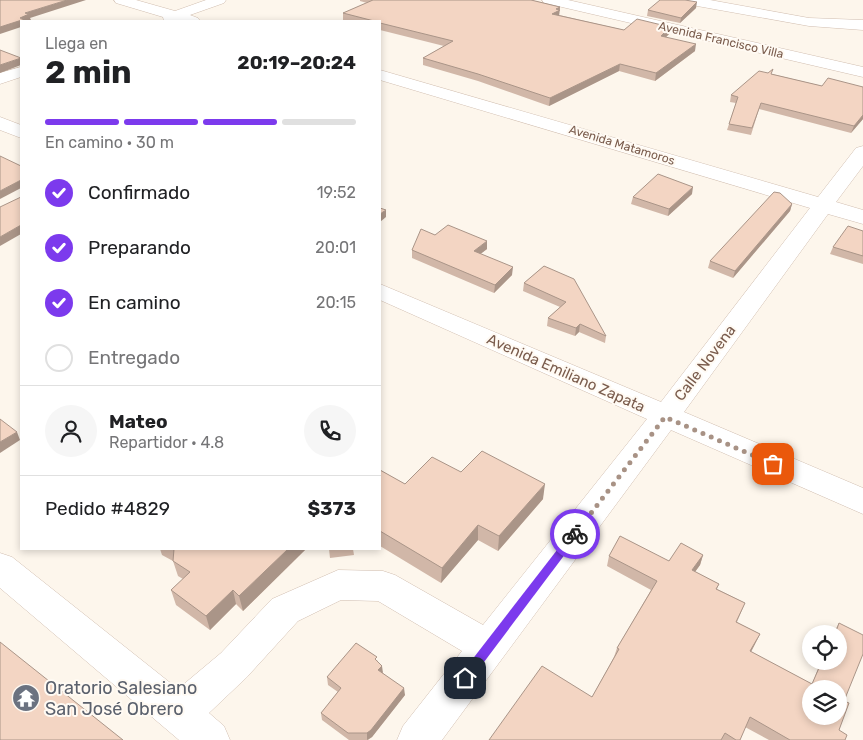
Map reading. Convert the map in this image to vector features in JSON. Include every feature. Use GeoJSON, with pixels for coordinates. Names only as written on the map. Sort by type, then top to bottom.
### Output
{"type":"FeatureCollection","features":[{"type":"Feature","properties":{"kind":"street"},"geometry":{"type":"LineString","coordinates":[[121,0],[189,20]]}},
{"type":"Feature","properties":{"kind":"street"},"geometry":{"type":"LineString","coordinates":[[163,20],[219,0]]}},
{"type":"Feature","properties":{"kind":"street","name":"Avenida Francisco Villa"},"geometry":{"type":"LineString","coordinates":[[549,0],[863,72]]}},
{"type":"Feature","properties":{"kind":"street"},"geometry":{"type":"LineString","coordinates":[[686,0],[809,22],[863,24]]}},
{"type":"Feature","properties":{"kind":"street"},"geometry":{"type":"LineString","coordinates":[[0,79],[20,72]]}},
{"type":"Feature","properties":{"kind":"street","name":"Avenida Matamoros"},"geometry":{"type":"LineString","coordinates":[[381,74],[863,217]]}},
{"type":"Feature","properties":{"kind":"street"},"geometry":{"type":"LineString","coordinates":[[0,123],[20,132]]}},
{"type":"Feature","properties":{"kind":"street","name":"Calle Novena"},"geometry":{"type":"LineString","coordinates":[[417,740],[665,417],[863,152]]}},
{"type":"Feature","properties":{"kind":"street","name":"Avenida Emiliano Zapata"},"geometry":{"type":"LineString","coordinates":[[381,291],[863,502]]}},
{"type":"Feature","properties":{"kind":"street"},"geometry":{"type":"LineString","coordinates":[[0,567],[210,740]]}},
{"type":"Feature","properties":{"kind":"street"},"geometry":{"type":"LineString","coordinates":[[179,714],[234,665],[285,610],[338,585],[383,586],[488,647]]}},
{"type":"Feature","properties":{"kind":"building"},"geometry":{"type":"Polygon","coordinates":[[[0,0],[67,0],[25,13],[29,14],[20,18],[25,19],[0,27],[0,0]]]}},
{"type":"Feature","properties":{"kind":"building"},"geometry":{"type":"Polygon","coordinates":[[[373,0],[531,0],[560,7],[556,9],[560,10],[552,14],[624,30],[637,19],[670,27],[661,36],[696,44],[656,73],[620,64],[550,98],[423,58],[453,41],[381,23],[381,20],[370,20],[343,13],[373,0]]]}},
{"type":"Feature","properties":{"kind":"building"},"geometry":{"type":"Polygon","coordinates":[[[660,0],[697,2],[681,18],[648,10],[660,0]]]}},
{"type":"Feature","properties":{"kind":"building"},"geometry":{"type":"Polygon","coordinates":[[[0,50],[20,58],[20,58],[0,65],[0,50]]]}},
{"type":"Feature","properties":{"kind":"building"},"geometry":{"type":"Polygon","coordinates":[[[773,69],[771,74],[822,86],[828,78],[863,87],[863,115],[854,126],[761,103],[752,128],[729,124],[738,97],[731,95],[759,71],[768,73],[773,69]]]}},
{"type":"Feature","properties":{"kind":"building"},"geometry":{"type":"Polygon","coordinates":[[[0,156],[20,166],[20,181],[0,191],[0,156]]]}},
{"type":"Feature","properties":{"kind":"building"},"geometry":{"type":"Polygon","coordinates":[[[658,174],[693,187],[669,209],[633,197],[658,174]]]}},
{"type":"Feature","properties":{"kind":"building"},"geometry":{"type":"Polygon","coordinates":[[[774,192],[780,193],[792,204],[735,271],[710,261],[774,192]]]}},
{"type":"Feature","properties":{"kind":"building"},"geometry":{"type":"Polygon","coordinates":[[[20,197],[20,226],[0,237],[0,207],[20,197]]]}},
{"type":"Feature","properties":{"kind":"building"},"geometry":{"type":"Polygon","coordinates":[[[448,225],[487,241],[474,251],[513,267],[495,285],[412,250],[421,229],[435,235],[448,225]]]}},
{"type":"Feature","properties":{"kind":"building"},"geometry":{"type":"Polygon","coordinates":[[[848,226],[863,231],[863,256],[833,247],[848,226]]]}},
{"type":"Feature","properties":{"kind":"building"},"geometry":{"type":"Polygon","coordinates":[[[544,266],[574,279],[606,336],[580,324],[576,328],[548,318],[566,302],[524,283],[544,266]]]}},
{"type":"Feature","properties":{"kind":"building"},"geometry":{"type":"Polygon","coordinates":[[[0,419],[17,432],[0,442],[0,419]]]}},
{"type":"Feature","properties":{"kind":"building"},"geometry":{"type":"Polygon","coordinates":[[[482,451],[545,484],[499,536],[478,525],[442,568],[381,532],[381,471],[405,484],[432,457],[461,472],[482,451]]]}},
{"type":"Feature","properties":{"kind":"building"},"geometry":{"type":"Polygon","coordinates":[[[620,536],[669,561],[681,543],[703,555],[692,570],[719,584],[716,589],[745,603],[736,622],[760,634],[750,651],[804,680],[802,680],[802,725],[841,725],[839,730],[847,735],[845,740],[790,740],[750,717],[740,740],[736,740],[725,733],[721,740],[489,740],[542,666],[592,697],[619,649],[617,648],[657,581],[609,556],[620,536]]]}},
{"type":"Feature","properties":{"kind":"building"},"geometry":{"type":"Polygon","coordinates":[[[174,550],[287,550],[239,596],[233,590],[206,616],[171,590],[190,572],[173,561],[174,550]]]}},
{"type":"Feature","properties":{"kind":"building"},"geometry":{"type":"Polygon","coordinates":[[[847,627],[863,635],[863,654],[847,694],[847,680],[814,680],[818,670],[847,670],[847,627]]]}},
{"type":"Feature","properties":{"kind":"building","name":"Oratorio Salesiano San José Obrero"},"geometry":{"type":"Polygon","coordinates":[[[0,642],[123,740],[0,740],[0,642]]]}},
{"type":"Feature","properties":{"kind":"building"},"geometry":{"type":"Polygon","coordinates":[[[356,643],[377,657],[375,659],[382,666],[378,670],[404,688],[367,733],[348,733],[321,713],[341,688],[327,677],[356,643]]]}},
{"type":"Feature","properties":{"kind":"way so far"},"geometry":{"type":"LineString","coordinates":[[575,534],[665,417],[773,464]]}},
{"type":"Feature","properties":{"kind":"place","name":"Oratorio Salesiano San José Obrero"},"geometry":{"type":"Point","coordinates":[26,698]}},
{"type":"Feature","properties":{"kind":"route"},"geometry":{"type":"LineString","coordinates":[[465,678],[575,534]]}}]}
